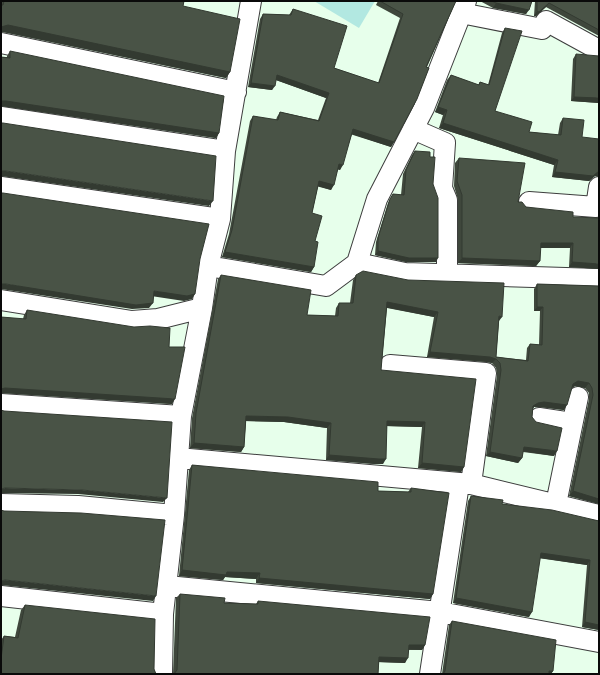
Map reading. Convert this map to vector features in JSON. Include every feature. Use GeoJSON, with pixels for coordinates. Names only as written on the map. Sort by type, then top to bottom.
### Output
{"type":"FeatureCollection","features":[{"type":"Feature","properties":{"kind":"street"},"geometry":{"type":"LineString","coordinates":[[162,674],[163,614],[174,515],[181,416],[202,308],[208,266],[220,219],[225,151],[251,1]]}},
{"type":"Feature","properties":{"kind":"street"},"geometry":{"type":"LineString","coordinates":[[208,266],[326,286],[357,263],[377,199],[424,108],[463,7],[542,29],[546,21],[599,50]]}},
{"type":"Feature","properties":{"kind":"street"},"geometry":{"type":"LineString","coordinates":[[1,43],[236,92]]}},
{"type":"Feature","properties":{"kind":"street"},"geometry":{"type":"LineString","coordinates":[[1,117],[225,151]]}},
{"type":"Feature","properties":{"kind":"street"},"geometry":{"type":"LineString","coordinates":[[413,129],[445,143],[442,188],[448,200],[447,274]]}},
{"type":"Feature","properties":{"kind":"street"},"geometry":{"type":"LineString","coordinates":[[1,187],[220,219]]}},
{"type":"Feature","properties":{"kind":"street"},"geometry":{"type":"LineString","coordinates":[[529,202],[598,207],[599,187]]}},
{"type":"Feature","properties":{"kind":"street"},"geometry":{"type":"LineString","coordinates":[[357,263],[404,273],[599,279]]}},
{"type":"Feature","properties":{"kind":"street"},"geometry":{"type":"LineString","coordinates":[[1,300],[132,321],[158,320],[202,308]]}},
{"type":"Feature","properties":{"kind":"street"},"geometry":{"type":"LineString","coordinates":[[390,364],[486,373],[440,612],[430,674]]}},
{"type":"Feature","properties":{"kind":"street"},"geometry":{"type":"LineString","coordinates":[[556,504],[578,397]]}},
{"type":"Feature","properties":{"kind":"street"},"geometry":{"type":"LineString","coordinates":[[1,404],[181,416]]}},
{"type":"Feature","properties":{"kind":"street"},"geometry":{"type":"LineString","coordinates":[[540,418],[572,423]]}},
{"type":"Feature","properties":{"kind":"street"},"geometry":{"type":"LineString","coordinates":[[178,458],[465,484],[599,515]]}},
{"type":"Feature","properties":{"kind":"street"},"geometry":{"type":"LineString","coordinates":[[1,504],[78,506],[174,515]]}},
{"type":"Feature","properties":{"kind":"street"},"geometry":{"type":"LineString","coordinates":[[167,586],[440,612],[599,642]]}},
{"type":"Feature","properties":{"kind":"street"},"geometry":{"type":"LineString","coordinates":[[1,596],[163,614]]}},
{"type":"Feature","properties":{"kind":"shaded area"},"geometry":{"type":"Polygon","coordinates":[[[314,1],[375,1],[359,28],[314,1]]]}},
{"type":"Feature","properties":{"kind":"building"},"geometry":{"type":"Polygon","coordinates":[[[4,1],[184,1],[183,6],[240,19],[230,72],[8,25],[1,27],[1,5],[3,5],[4,1]]]}},
{"type":"Feature","properties":{"kind":"building"},"geometry":{"type":"Polygon","coordinates":[[[380,1],[456,1],[426,67],[429,68],[417,99],[394,142],[353,129],[343,165],[339,164],[334,185],[319,181],[312,213],[322,216],[315,241],[318,242],[314,267],[225,252],[232,230],[253,116],[278,120],[280,112],[319,121],[329,93],[277,75],[275,86],[251,83],[263,14],[291,15],[293,9],[347,26],[334,68],[379,83],[403,14],[380,1]]]}},
{"type":"Feature","properties":{"kind":"building"},"geometry":{"type":"Polygon","coordinates":[[[492,1],[532,1],[529,10],[492,1]]]}},
{"type":"Feature","properties":{"kind":"building"},"geometry":{"type":"Polygon","coordinates":[[[537,1],[599,1],[599,30],[549,3],[539,12],[537,11],[537,1]]]}},
{"type":"Feature","properties":{"kind":"building"},"geometry":{"type":"Polygon","coordinates":[[[505,28],[522,31],[495,111],[532,122],[529,132],[561,135],[563,118],[584,120],[582,137],[599,139],[599,171],[593,176],[555,172],[558,160],[443,123],[447,110],[438,107],[451,75],[479,85],[480,82],[489,85],[505,28]]]}},
{"type":"Feature","properties":{"kind":"building"},"geometry":{"type":"Polygon","coordinates":[[[10,51],[224,96],[219,133],[1,101],[1,57],[10,58],[10,51]]]}},
{"type":"Feature","properties":{"kind":"building"},"geometry":{"type":"Polygon","coordinates":[[[576,54],[599,56],[599,98],[574,97],[576,54]]]}},
{"type":"Feature","properties":{"kind":"building"},"geometry":{"type":"Polygon","coordinates":[[[1,123],[216,156],[213,201],[1,171],[1,123]]]}},
{"type":"Feature","properties":{"kind":"building"},"geometry":{"type":"Polygon","coordinates":[[[415,151],[430,152],[430,157],[435,157],[433,184],[438,198],[438,258],[409,258],[378,251],[378,238],[390,199],[393,194],[404,195],[406,170],[415,151]]]}},
{"type":"Feature","properties":{"kind":"building"},"geometry":{"type":"Polygon","coordinates":[[[459,158],[525,163],[518,202],[522,202],[526,207],[573,212],[573,217],[599,218],[599,264],[572,262],[573,243],[541,243],[540,261],[462,258],[462,195],[457,181],[459,158]]]}},
{"type":"Feature","properties":{"kind":"building"},"geometry":{"type":"Polygon","coordinates":[[[1,193],[209,224],[200,259],[195,294],[187,296],[154,291],[153,303],[136,305],[1,284],[1,193]]]}},
{"type":"Feature","properties":{"kind":"building"},"geometry":{"type":"Polygon","coordinates":[[[363,271],[408,280],[504,283],[502,317],[499,316],[496,357],[528,361],[530,344],[542,345],[543,307],[537,307],[537,284],[599,286],[599,499],[573,491],[593,395],[592,388],[589,383],[578,381],[573,384],[567,405],[544,402],[533,406],[532,417],[536,422],[562,428],[557,451],[524,447],[522,458],[490,452],[501,370],[500,363],[496,359],[490,357],[430,352],[438,312],[387,302],[381,370],[476,379],[464,467],[422,463],[425,422],[387,421],[386,459],[329,455],[331,423],[288,417],[246,416],[244,447],[194,443],[196,413],[221,275],[311,290],[307,315],[338,316],[339,303],[353,303],[356,275],[363,271]]]}},
{"type":"Feature","properties":{"kind":"building"},"geometry":{"type":"Polygon","coordinates":[[[27,310],[134,327],[150,326],[170,328],[169,347],[185,347],[175,399],[5,388],[1,389],[1,317],[26,319],[27,310]]]}},
{"type":"Feature","properties":{"kind":"building"},"geometry":{"type":"Polygon","coordinates":[[[1,410],[172,422],[167,498],[82,490],[1,489],[1,410]]]}},
{"type":"Feature","properties":{"kind":"building"},"geometry":{"type":"Polygon","coordinates":[[[192,465],[378,482],[378,491],[411,492],[411,488],[449,493],[433,594],[259,578],[260,573],[227,572],[226,575],[182,570],[192,465]]]}},
{"type":"Feature","properties":{"kind":"building"},"geometry":{"type":"Polygon","coordinates":[[[471,496],[503,500],[502,504],[552,510],[599,521],[599,625],[585,622],[590,560],[541,553],[532,612],[456,598],[471,496]]]}},
{"type":"Feature","properties":{"kind":"building"},"geometry":{"type":"Polygon","coordinates":[[[1,510],[81,513],[165,520],[156,596],[5,580],[1,581],[1,510]]]}},
{"type":"Feature","properties":{"kind":"building"},"geometry":{"type":"Polygon","coordinates":[[[180,594],[225,598],[224,603],[258,604],[258,601],[430,617],[425,645],[409,645],[408,658],[379,657],[378,674],[174,674],[177,670],[180,594]]]}},
{"type":"Feature","properties":{"kind":"building"},"geometry":{"type":"Polygon","coordinates":[[[25,605],[155,619],[154,669],[156,674],[1,674],[4,636],[18,638],[25,605]]]}},
{"type":"Feature","properties":{"kind":"building"},"geometry":{"type":"Polygon","coordinates":[[[452,621],[556,640],[553,671],[549,671],[549,674],[443,674],[445,671],[452,621]]]}}]}
